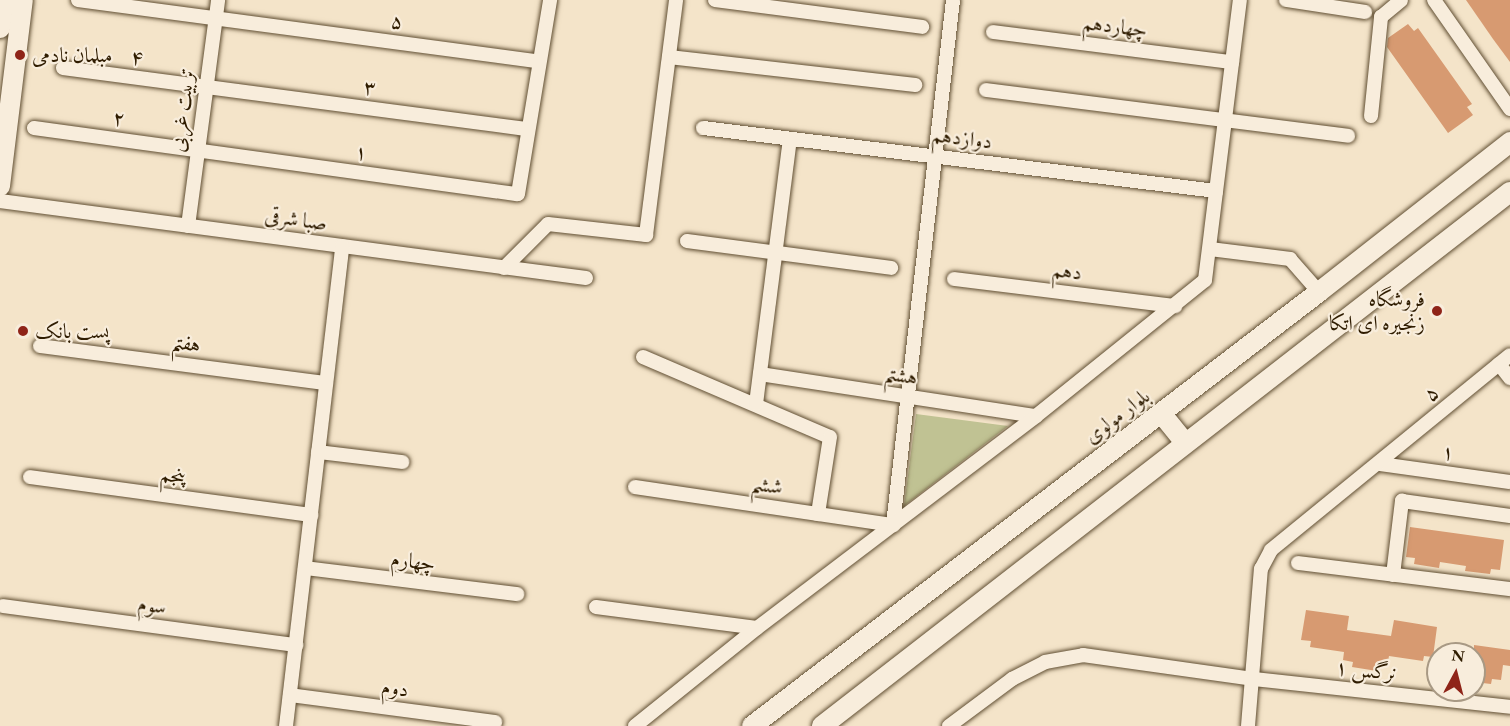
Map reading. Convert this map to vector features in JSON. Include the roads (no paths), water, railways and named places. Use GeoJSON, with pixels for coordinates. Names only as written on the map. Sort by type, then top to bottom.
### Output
{"type":"FeatureCollection","features":[{"type":"Feature","properties":{"kind":"street"},"geometry":{"type":"LineString","coordinates":[[0,28],[4,0]]}},
{"type":"Feature","properties":{"kind":"street"},"geometry":{"type":"LineString","coordinates":[[0,186],[23,0]]}},
{"type":"Feature","properties":{"kind":"street","name":"۵"},"geometry":{"type":"LineString","coordinates":[[78,0],[538,61]]}},
{"type":"Feature","properties":{"kind":"street","name":"تربیت غربی"},"geometry":{"type":"LineString","coordinates":[[188,226],[218,0]]}},
{"type":"Feature","properties":{"kind":"street"},"geometry":{"type":"LineString","coordinates":[[528,129],[550,0]]}},
{"type":"Feature","properties":{"kind":"street"},"geometry":{"type":"LineString","coordinates":[[504,268],[548,224],[646,234],[676,0]]}},
{"type":"Feature","properties":{"kind":"street"},"geometry":{"type":"LineString","coordinates":[[715,0],[922,27]]}},
{"type":"Feature","properties":{"kind":"street"},"geometry":{"type":"LineString","coordinates":[[893,525],[953,0]]}},
{"type":"Feature","properties":{"kind":"street"},"geometry":{"type":"LineString","coordinates":[[635,726],[757,628],[1036,416],[1205,280],[1240,0]]}},
{"type":"Feature","properties":{"kind":"street"},"geometry":{"type":"LineString","coordinates":[[1286,0],[1365,12]]}},
{"type":"Feature","properties":{"kind":"street"},"geometry":{"type":"LineString","coordinates":[[1371,116],[1380,17],[1401,0]]}},
{"type":"Feature","properties":{"kind":"street"},"geometry":{"type":"LineString","coordinates":[[1434,0],[1510,109]]}},
{"type":"Feature","properties":{"kind":"street","name":"چهاردهم"},"geometry":{"type":"LineString","coordinates":[[993,32],[1232,62]]}},
{"type":"Feature","properties":{"kind":"street"},"geometry":{"type":"LineString","coordinates":[[669,57],[915,85]]}},
{"type":"Feature","properties":{"kind":"street","name":"۴"},"geometry":{"type":"LineString","coordinates":[[63,68],[206,87]]}},
{"type":"Feature","properties":{"kind":"street","name":"۳"},"geometry":{"type":"LineString","coordinates":[[206,87],[528,129]]}},
{"type":"Feature","properties":{"kind":"street"},"geometry":{"type":"LineString","coordinates":[[986,90],[1348,136]]}},
{"type":"Feature","properties":{"kind":"street","name":"۲"},"geometry":{"type":"LineString","coordinates":[[34,128],[198,151]]}},
{"type":"Feature","properties":{"kind":"street","name":"دوازدهم"},"geometry":{"type":"LineString","coordinates":[[702,128],[1216,191]]}},
{"type":"Feature","properties":{"kind":"street","name":"۱"},"geometry":{"type":"LineString","coordinates":[[198,151],[518,194],[528,129]]}},
{"type":"Feature","properties":{"kind":"street"},"geometry":{"type":"LineString","coordinates":[[756,404],[790,139]]}},
{"type":"Feature","properties":{"kind":"street","name":"بلوار مولوی"},"geometry":{"type":"LineString","coordinates":[[753,726],[1320,292],[1510,142]]}},
{"type":"Feature","properties":{"kind":"street"},"geometry":{"type":"LineString","coordinates":[[822,726],[1510,192]]}},
{"type":"Feature","properties":{"kind":"street","name":"صبا شرقی"},"geometry":{"type":"LineString","coordinates":[[0,201],[586,278]]}},
{"type":"Feature","properties":{"kind":"street"},"geometry":{"type":"LineString","coordinates":[[687,241],[891,268]]}},
{"type":"Feature","properties":{"kind":"street"},"geometry":{"type":"LineString","coordinates":[[286,726],[342,246]]}},
{"type":"Feature","properties":{"kind":"street"},"geometry":{"type":"LineString","coordinates":[[1210,249],[1290,259],[1320,292]]}},
{"type":"Feature","properties":{"kind":"street","name":"دهم"},"geometry":{"type":"LineString","coordinates":[[954,279],[1175,306]]}},
{"type":"Feature","properties":{"kind":"street","name":"هفتم"},"geometry":{"type":"LineString","coordinates":[[40,346],[326,383]]}},
{"type":"Feature","properties":{"kind":"street","name":"۵"},"geometry":{"type":"LineString","coordinates":[[1248,726],[1254,679],[1261,569],[1271,550],[1380,464],[1510,355]]}},
{"type":"Feature","properties":{"kind":"street"},"geometry":{"type":"LineString","coordinates":[[643,357],[830,437],[819,514]]}},
{"type":"Feature","properties":{"kind":"street"},"geometry":{"type":"LineString","coordinates":[[1498,364],[1510,378]]}},
{"type":"Feature","properties":{"kind":"street","name":"هشتم"},"geometry":{"type":"LineString","coordinates":[[760,374],[1036,416]]}},
{"type":"Feature","properties":{"kind":"street"},"geometry":{"type":"LineString","coordinates":[[1161,413],[1185,443]]}},
{"type":"Feature","properties":{"kind":"street"},"geometry":{"type":"LineString","coordinates":[[318,452],[402,462]]}},
{"type":"Feature","properties":{"kind":"street","name":"۱"},"geometry":{"type":"LineString","coordinates":[[1380,464],[1510,482]]}},
{"type":"Feature","properties":{"kind":"street","name":"پنجم"},"geometry":{"type":"LineString","coordinates":[[30,477],[311,515]]}},
{"type":"Feature","properties":{"kind":"street","name":"ششم"},"geometry":{"type":"LineString","coordinates":[[635,487],[893,525]]}},
{"type":"Feature","properties":{"kind":"street"},"geometry":{"type":"LineString","coordinates":[[1393,575],[1402,501],[1510,516]]}},
{"type":"Feature","properties":{"kind":"street"},"geometry":{"type":"LineString","coordinates":[[1298,563],[1510,589]]}},
{"type":"Feature","properties":{"kind":"street","name":"چهارم"},"geometry":{"type":"LineString","coordinates":[[305,568],[517,594]]}},
{"type":"Feature","properties":{"kind":"street","name":"سوم"},"geometry":{"type":"LineString","coordinates":[[3,606],[296,645]]}},
{"type":"Feature","properties":{"kind":"street"},"geometry":{"type":"LineString","coordinates":[[596,607],[757,628]]}},
{"type":"Feature","properties":{"kind":"street","name":"نرگس ۱"},"geometry":{"type":"LineString","coordinates":[[949,726],[1012,679],[1045,662],[1083,655],[1254,679],[1510,707]]}},
{"type":"Feature","properties":{"kind":"street","name":"دوم"},"geometry":{"type":"LineString","coordinates":[[290,695],[495,722]]}},
{"type":"Feature","properties":{"kind":"place","name":"مبلمان نادمی"},"geometry":{"type":"Point","coordinates":[20,55]}},
{"type":"Feature","properties":{"kind":"place","name":"فروشگاه زنجیره ای اتکا"},"geometry":{"type":"Point","coordinates":[1437,311]}},
{"type":"Feature","properties":{"kind":"place","name":"پست بانک"},"geometry":{"type":"Point","coordinates":[23,331]}}]}
